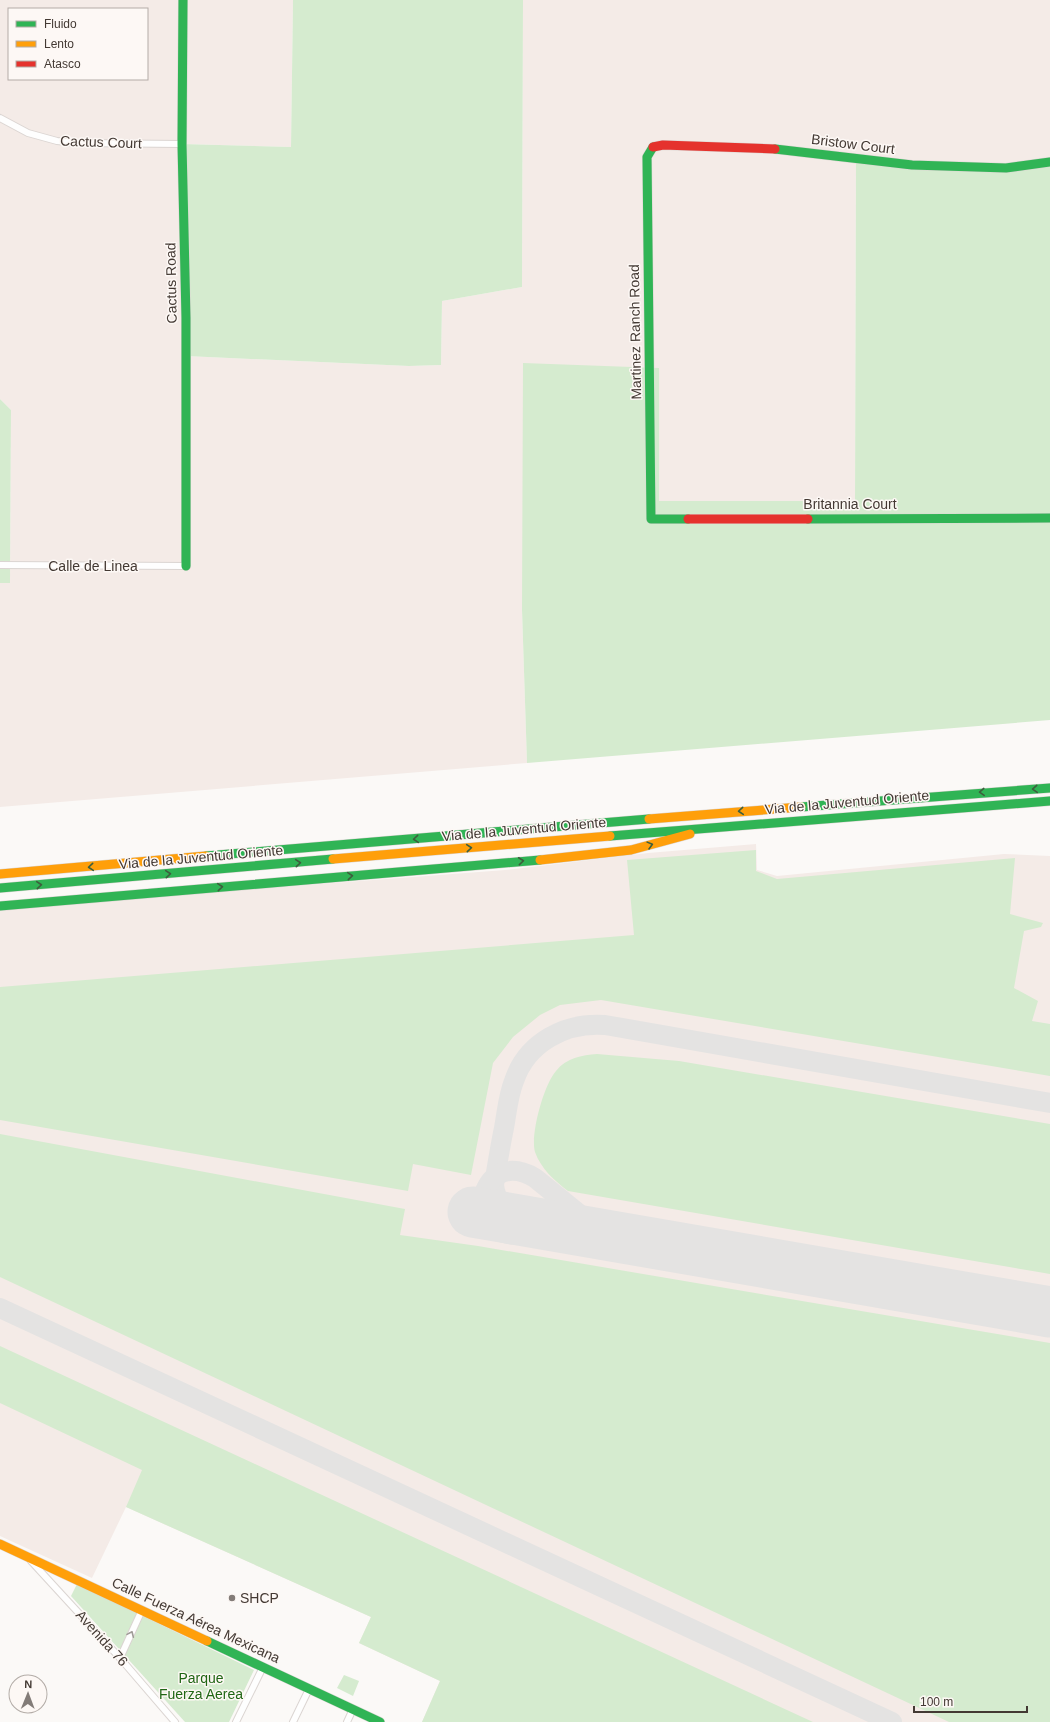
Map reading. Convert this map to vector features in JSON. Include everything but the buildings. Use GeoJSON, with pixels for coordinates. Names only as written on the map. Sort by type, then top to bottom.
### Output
{"type":"FeatureCollection","features":[{"type":"Feature","properties":{"kind":"main road","name":"Cactus Road"},"geometry":{"type":"LineString","coordinates":[[183,0],[182,144],[186,318],[186,566]]}},
{"type":"Feature","properties":{"kind":"main road","name":"Bristow Court"},"geometry":{"type":"LineString","coordinates":[[652,147],[663,145],[783,149],[912,166],[1006,168],[1050,162]]}},
{"type":"Feature","properties":{"kind":"main road","name":"Martinez Ranch Road"},"geometry":{"type":"LineString","coordinates":[[651,519],[647,157],[652,147]]}},
{"type":"Feature","properties":{"kind":"main road","name":"Britannia Court"},"geometry":{"type":"LineString","coordinates":[[651,519],[1050,518]]}},
{"type":"Feature","properties":{"kind":"main road","name":"Via de la Juventud Oriente"},"geometry":{"type":"LineString","coordinates":[[0,874],[961,793],[1050,788]]}},
{"type":"Feature","properties":{"kind":"main road"},"geometry":{"type":"LineString","coordinates":[[1021,790],[1023,802]]}},
{"type":"Feature","properties":{"kind":"main road","name":"Via de la Juventud Oriente"},"geometry":{"type":"LineString","coordinates":[[0,888],[1050,800]]}},
{"type":"Feature","properties":{"kind":"main road"},"geometry":{"type":"LineString","coordinates":[[0,906],[495,864],[616,852],[631,850],[717,827]]}},
{"type":"Feature","properties":{"kind":"main road","name":"Calle Fuerza Aérea Mexicana"},"geometry":{"type":"LineString","coordinates":[[0,1544],[380,1722]]}},
{"type":"Feature","properties":{"kind":"street","name":"Cactus Court"},"geometry":{"type":"LineString","coordinates":[[0,118],[28,133],[57,141],[76,143],[182,144]]}},
{"type":"Feature","properties":{"kind":"street","name":"Calle de Linea"},"geometry":{"type":"LineString","coordinates":[[0,565],[186,566]]}},
{"type":"Feature","properties":{"kind":"street","name":"Avenida 76"},"geometry":{"type":"LineString","coordinates":[[27,1556],[120,1658],[175,1722]]}},
{"type":"Feature","properties":{"kind":"street"},"geometry":{"type":"LineString","coordinates":[[120,1658],[142,1610]]}},
{"type":"Feature","properties":{"kind":"street"},"geometry":{"type":"LineString","coordinates":[[236,1722],[263,1667]]}},
{"type":"Feature","properties":{"kind":"street"},"geometry":{"type":"LineString","coordinates":[[293,1722],[309,1689]]}},
{"type":"Feature","properties":{"kind":"street"},"geometry":{"type":"LineString","coordinates":[[347,1722],[353,1709]]}},
{"type":"Feature","properties":{"kind":"shaded area"},"geometry":{"type":"Polygon","coordinates":[[[0,0],[293,0],[291,147],[185,144],[186,356],[409,366],[441,365],[442,301],[522,287],[523,0],[1050,0],[1050,162],[1033,165],[856,159],[855,501],[659,501],[659,368],[522,610],[527,763],[0,807],[0,583],[10,583],[11,410],[0,399],[0,0]]]}},
{"type":"Feature","properties":{"kind":"shaded area"},"geometry":{"type":"Polygon","coordinates":[[[756,844],[757,870],[777,876],[1004,854],[1050,856],[1050,1722],[422,1722],[440,1681],[359,1643],[371,1617],[126,1507],[92,1578],[0,1536],[0,908],[505,870],[648,853],[756,844]]]}},
{"type":"Feature","properties":{"kind":"green space"},"geometry":{"type":"Polygon","coordinates":[[[293,0],[523,0],[522,287],[442,301],[441,365],[409,366],[186,356],[182,144],[291,147],[293,0]]]}},
{"type":"Feature","properties":{"kind":"green space"},"geometry":{"type":"Polygon","coordinates":[[[856,159],[1050,165],[1050,720],[527,763],[522,610],[523,363],[659,368],[659,501],[855,501],[856,159]]]}},
{"type":"Feature","properties":{"kind":"green space"},"geometry":{"type":"Polygon","coordinates":[[[0,399],[11,410],[10,583],[0,583],[0,399]]]}},
{"type":"Feature","properties":{"kind":"green space"},"geometry":{"type":"Polygon","coordinates":[[[756,850],[756,871],[777,879],[1015,858],[1010,914],[1043,923],[1041,927],[1024,931],[1014,988],[1038,1001],[1032,1021],[1050,1024],[1050,1076],[601,1000],[560,1005],[540,1015],[513,1037],[493,1063],[471,1175],[413,1164],[408,1191],[0,1120],[0,987],[634,935],[627,860],[756,850]]]}},
{"type":"Feature","properties":{"kind":"green space"},"geometry":{"type":"Polygon","coordinates":[[[597,1054],[679,1061],[1050,1124],[1050,1274],[568,1191],[549,1174],[541,1164],[535,1152],[534,1134],[536,1122],[547,1087],[556,1071],[569,1060],[586,1055],[597,1054]]]}},
{"type":"Feature","properties":{"kind":"green space"},"geometry":{"type":"Polygon","coordinates":[[[0,1134],[405,1209],[400,1235],[478,1246],[1050,1343],[1050,1722],[949,1722],[0,1277],[0,1134]]]}},
{"type":"Feature","properties":{"kind":"green space"},"geometry":{"type":"Polygon","coordinates":[[[0,1346],[813,1722],[422,1722],[440,1681],[359,1643],[371,1617],[126,1507],[142,1470],[0,1403],[0,1346]]]}},
{"type":"Feature","properties":{"kind":"green space","name":"Parque Fuerza Aerea"},"geometry":{"type":"Polygon","coordinates":[[[77,1584],[254,1670],[229,1722],[185,1722],[71,1596],[77,1584]]]}},
{"type":"Feature","properties":{"kind":"green space"},"geometry":{"type":"Polygon","coordinates":[[[344,1675],[359,1681],[353,1696],[337,1688],[344,1675]]]}},
{"type":"Feature","properties":{"kind":"taxiway"},"geometry":{"type":"LineString","coordinates":[[521,1220],[506,1210],[499,1202],[494,1185],[512,1087],[520,1067],[528,1055],[538,1045],[562,1031],[576,1027],[605,1025],[1050,1103]]}},
{"type":"Feature","properties":{"kind":"taxiway"},"geometry":{"type":"LineString","coordinates":[[558,1227],[537,1227],[516,1235],[504,1233],[492,1226],[485,1216],[483,1203],[485,1190],[492,1179],[503,1172],[518,1171],[535,1178],[599,1230],[617,1237]]}},
{"type":"Feature","properties":{"kind":"taxiway"},"geometry":{"type":"LineString","coordinates":[[0,1308],[892,1722]]}},
{"type":"Feature","properties":{"kind":"runway"},"geometry":{"type":"LineString","coordinates":[[473,1212],[1050,1312]]}},
{"type":"Feature","properties":{"kind":"traffic: fast"},"geometry":{"type":"LineString","coordinates":[[183,0],[182,144],[186,318],[186,566]]}},
{"type":"Feature","properties":{"kind":"traffic: fast"},"geometry":{"type":"LineString","coordinates":[[653,147],[647,157],[651,519],[688,519]]}},
{"type":"Feature","properties":{"kind":"traffic: fast"},"geometry":{"type":"LineString","coordinates":[[775,149],[912,165],[1006,168],[1050,162]]}},
{"type":"Feature","properties":{"kind":"traffic: fast"},"geometry":{"type":"LineString","coordinates":[[808,519],[1050,518]]}},
{"type":"Feature","properties":{"kind":"traffic: fast"},"geometry":{"type":"LineString","coordinates":[[801,807],[1050,788]]}},
{"type":"Feature","properties":{"kind":"traffic: fast"},"geometry":{"type":"LineString","coordinates":[[610,836],[1050,801]]}},
{"type":"Feature","properties":{"kind":"traffic: fast"},"geometry":{"type":"LineString","coordinates":[[206,856],[649,819]]}},
{"type":"Feature","properties":{"kind":"traffic: fast"},"geometry":{"type":"LineString","coordinates":[[0,888],[333,859]]}},
{"type":"Feature","properties":{"kind":"traffic: fast"},"geometry":{"type":"LineString","coordinates":[[0,906],[540,860]]}},
{"type":"Feature","properties":{"kind":"traffic: fast"},"geometry":{"type":"LineString","coordinates":[[207,1641],[380,1722]]}},
{"type":"Feature","properties":{"kind":"traffic: slow"},"geometry":{"type":"LineString","coordinates":[[649,819],[801,807]]}},
{"type":"Feature","properties":{"kind":"traffic: slow"},"geometry":{"type":"LineString","coordinates":[[540,860],[631,850],[690,834]]}},
{"type":"Feature","properties":{"kind":"traffic: slow"},"geometry":{"type":"LineString","coordinates":[[333,859],[610,836]]}},
{"type":"Feature","properties":{"kind":"traffic: slow"},"geometry":{"type":"LineString","coordinates":[[0,874],[206,856]]}},
{"type":"Feature","properties":{"kind":"traffic: slow"},"geometry":{"type":"LineString","coordinates":[[0,1544],[207,1641]]}},
{"type":"Feature","properties":{"kind":"traffic: jam"},"geometry":{"type":"LineString","coordinates":[[653,147],[663,145],[775,149]]}},
{"type":"Feature","properties":{"kind":"traffic: jam"},"geometry":{"type":"LineString","coordinates":[[688,519],[808,519]]}},
{"type":"Feature","properties":{"kind":"place","name":"SHCP"},"geometry":{"type":"Point","coordinates":[232,1598]}}]}
